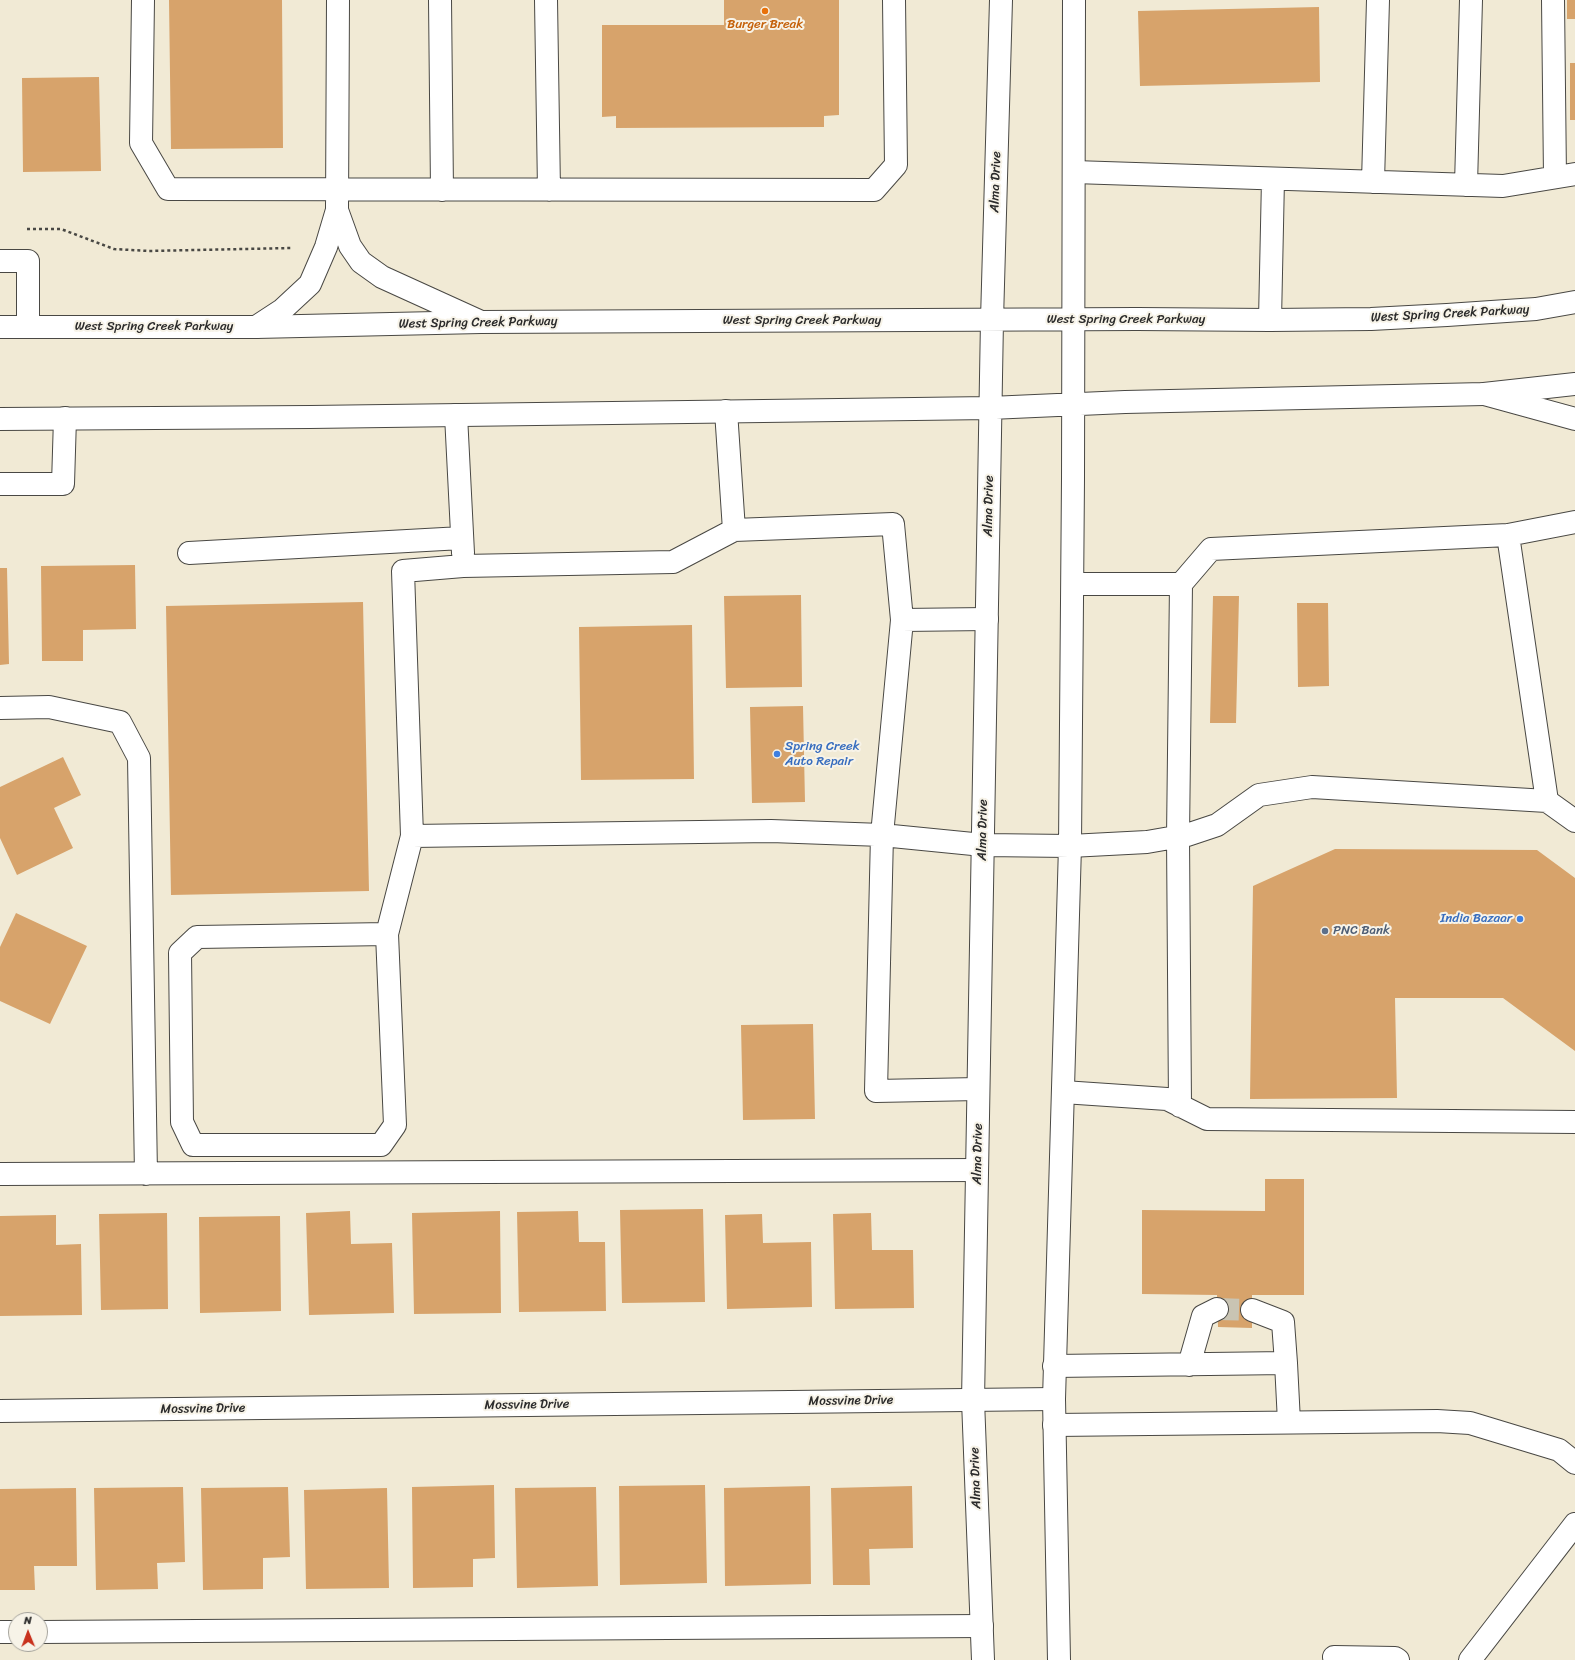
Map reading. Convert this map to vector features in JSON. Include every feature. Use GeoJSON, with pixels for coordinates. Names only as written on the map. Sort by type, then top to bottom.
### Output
{"type":"FeatureCollection","features":[{"type":"Feature","properties":{"kind":"main road"},"geometry":{"type":"LineString","coordinates":[[143,0],[141,143],[168,189],[337,200],[442,190],[874,190],[896,165],[894,0]]}},
{"type":"Feature","properties":{"kind":"main road"},"geometry":{"type":"LineString","coordinates":[[256,327],[282,310],[310,284],[326,247],[337,200],[338,0]]}},
{"type":"Feature","properties":{"kind":"main road"},"geometry":{"type":"LineString","coordinates":[[440,0],[442,190]]}},
{"type":"Feature","properties":{"kind":"main road"},"geometry":{"type":"LineString","coordinates":[[546,0],[549,190]]}},
{"type":"Feature","properties":{"kind":"main road","name":"Alma Drive"},"geometry":{"type":"LineString","coordinates":[[983,1660],[974,1400],[990,408],[1001,0]]}},
{"type":"Feature","properties":{"kind":"main road"},"geometry":{"type":"LineString","coordinates":[[1059,1660],[1054,1366],[1070,846],[1074,320],[1074,0]]}},
{"type":"Feature","properties":{"kind":"main road"},"geometry":{"type":"LineString","coordinates":[[1373,182],[1378,0]]}},
{"type":"Feature","properties":{"kind":"main road"},"geometry":{"type":"LineString","coordinates":[[1466,185],[1471,0]]}},
{"type":"Feature","properties":{"kind":"main road"},"geometry":{"type":"LineString","coordinates":[[1074,172],[1503,186],[1565,176],[1553,0]]}},
{"type":"Feature","properties":{"kind":"main road"},"geometry":{"type":"LineString","coordinates":[[1270,320],[1273,179]]}},
{"type":"Feature","properties":{"kind":"main road"},"geometry":{"type":"LineString","coordinates":[[337,200],[350,246],[361,262],[382,277],[481,322]]}},
{"type":"Feature","properties":{"kind":"main road"},"geometry":{"type":"LineString","coordinates":[[0,261],[28,261],[28,326]]}},
{"type":"Feature","properties":{"kind":"main road","name":"West Spring Creek Parkway"},"geometry":{"type":"LineString","coordinates":[[0,327],[256,327],[481,322],[1371,319],[1536,309],[1575,302]]}},
{"type":"Feature","properties":{"kind":"main road"},"geometry":{"type":"LineString","coordinates":[[0,419],[990,408],[1073,404],[1484,394],[1575,384]]}},
{"type":"Feature","properties":{"kind":"main road"},"geometry":{"type":"LineString","coordinates":[[1484,394],[1575,419]]}},
{"type":"Feature","properties":{"kind":"main road"},"geometry":{"type":"LineString","coordinates":[[726,411],[734,530]]}},
{"type":"Feature","properties":{"kind":"main road"},"geometry":{"type":"LineString","coordinates":[[456,415],[463,566]]}},
{"type":"Feature","properties":{"kind":"main road"},"geometry":{"type":"LineString","coordinates":[[0,484],[63,484],[65,418]]}},
{"type":"Feature","properties":{"kind":"main road"},"geometry":{"type":"LineString","coordinates":[[1180,1106],[1178,837],[1181,584],[1211,549],[1508,535],[1575,522]]}},
{"type":"Feature","properties":{"kind":"main road"},"geometry":{"type":"LineString","coordinates":[[387,934],[197,937],[180,953],[182,1122],[193,1145],[381,1145],[395,1125],[387,934],[412,836],[403,571],[463,566],[673,562],[734,530],[893,524],[902,620],[882,835],[876,1091],[978,1089]]}},
{"type":"Feature","properties":{"kind":"main road"},"geometry":{"type":"LineString","coordinates":[[1508,535],[1547,801]]}},
{"type":"Feature","properties":{"kind":"main road"},"geometry":{"type":"LineString","coordinates":[[189,553],[462,538]]}},
{"type":"Feature","properties":{"kind":"main road"},"geometry":{"type":"LineString","coordinates":[[1072,584],[1181,584]]}},
{"type":"Feature","properties":{"kind":"main road"},"geometry":{"type":"LineString","coordinates":[[902,620],[986,618]]}},
{"type":"Feature","properties":{"kind":"main road"},"geometry":{"type":"LineString","coordinates":[[0,708],[49,707],[120,722],[139,758],[146,1174]]}},
{"type":"Feature","properties":{"kind":"main road"},"geometry":{"type":"LineString","coordinates":[[412,836],[771,832],[882,835],[983,845],[1070,846],[1147,842],[1178,837],[1217,825],[1259,795],[1312,787],[1547,801],[1575,821]]}},
{"type":"Feature","properties":{"kind":"main road"},"geometry":{"type":"LineString","coordinates":[[1063,1092],[1167,1099],[1206,1119],[1575,1122]]}},
{"type":"Feature","properties":{"kind":"main road"},"geometry":{"type":"LineString","coordinates":[[0,1174],[977,1170]]}},
{"type":"Feature","properties":{"kind":"main road"},"geometry":{"type":"LineString","coordinates":[[1188,1365],[1202,1316],[1217,1309]]}},
{"type":"Feature","properties":{"kind":"main road"},"geometry":{"type":"LineString","coordinates":[[1252,1310],[1283,1322],[1290,1422]]}},
{"type":"Feature","properties":{"kind":"main road"},"geometry":{"type":"LineString","coordinates":[[1054,1366],[1286,1364]]}},
{"type":"Feature","properties":{"kind":"main road","name":"Mossvine Drive"},"geometry":{"type":"LineString","coordinates":[[0,1411],[1054,1399]]}},
{"type":"Feature","properties":{"kind":"main road"},"geometry":{"type":"LineString","coordinates":[[1054,1424],[1437,1421],[1470,1423],[1559,1450],[1575,1463]]}},
{"type":"Feature","properties":{"kind":"main road"},"geometry":{"type":"LineString","coordinates":[[1470,1660],[1575,1524]]}},
{"type":"Feature","properties":{"kind":"main road"},"geometry":{"type":"LineString","coordinates":[[48,1632],[982,1626]]}},
{"type":"Feature","properties":{"kind":"main road"},"geometry":{"type":"LineString","coordinates":[[1334,1657],[1394,1658],[1398,1660]]}},
{"type":"Feature","properties":{"kind":"path"},"geometry":{"type":"LineString","coordinates":[[23,229],[61,229],[114,249],[142,251],[326,247]]}},
{"type":"Feature","properties":{"kind":"building"},"geometry":{"type":"Polygon","coordinates":[[[169,0],[282,0],[283,148],[171,149],[169,0]]]}},
{"type":"Feature","properties":{"kind":"building"},"geometry":{"type":"Polygon","coordinates":[[[724,0],[839,0],[839,115],[824,116],[824,127],[616,128],[616,116],[602,117],[602,25],[724,25],[724,0]]]}},
{"type":"Feature","properties":{"kind":"building"},"geometry":{"type":"Polygon","coordinates":[[[1567,0],[1575,0],[1575,19],[1567,19],[1567,0]]]}},
{"type":"Feature","properties":{"kind":"building"},"geometry":{"type":"Polygon","coordinates":[[[1319,7],[1320,82],[1140,86],[1138,11],[1319,7]]]}},
{"type":"Feature","properties":{"kind":"building"},"geometry":{"type":"Polygon","coordinates":[[[1570,63],[1575,63],[1575,120],[1570,120],[1570,63]]]}},
{"type":"Feature","properties":{"kind":"building"},"geometry":{"type":"Polygon","coordinates":[[[99,77],[101,171],[23,172],[22,78],[99,77]]]}},
{"type":"Feature","properties":{"kind":"building"},"geometry":{"type":"Polygon","coordinates":[[[135,565],[136,629],[83,630],[83,661],[42,661],[41,566],[135,565]]]}},
{"type":"Feature","properties":{"kind":"building"},"geometry":{"type":"Polygon","coordinates":[[[0,568],[7,568],[9,664],[0,665],[0,568]]]}},
{"type":"Feature","properties":{"kind":"building"},"geometry":{"type":"Polygon","coordinates":[[[801,595],[802,687],[726,688],[724,596],[801,595]]]}},
{"type":"Feature","properties":{"kind":"building"},"geometry":{"type":"Polygon","coordinates":[[[1213,596],[1239,596],[1236,723],[1210,723],[1213,596]]]}},
{"type":"Feature","properties":{"kind":"building"},"geometry":{"type":"Polygon","coordinates":[[[363,602],[369,891],[171,895],[166,606],[363,602]]]}},
{"type":"Feature","properties":{"kind":"building"},"geometry":{"type":"Polygon","coordinates":[[[1297,603],[1328,603],[1329,686],[1298,687],[1297,603]]]}},
{"type":"Feature","properties":{"kind":"building"},"geometry":{"type":"Polygon","coordinates":[[[692,625],[694,779],[581,780],[579,627],[692,625]]]}},
{"type":"Feature","properties":{"kind":"building","name":"Spring Creek Auto Repair"},"geometry":{"type":"Polygon","coordinates":[[[803,706],[805,802],[752,803],[750,707],[803,706]]]}},
{"type":"Feature","properties":{"kind":"building"},"geometry":{"type":"Polygon","coordinates":[[[63,757],[81,795],[54,808],[73,848],[17,875],[0,838],[0,787],[63,757]]]}},
{"type":"Feature","properties":{"kind":"building"},"geometry":{"type":"Polygon","coordinates":[[[1335,849],[1537,850],[1575,878],[1575,1051],[1503,998],[1395,998],[1397,1098],[1250,1099],[1253,886],[1335,849]]]}},
{"type":"Feature","properties":{"kind":"building"},"geometry":{"type":"Polygon","coordinates":[[[16,913],[87,946],[50,1024],[0,1001],[0,947],[16,913]]]}},
{"type":"Feature","properties":{"kind":"building"},"geometry":{"type":"Polygon","coordinates":[[[813,1024],[815,1119],[743,1120],[741,1025],[813,1024]]]}},
{"type":"Feature","properties":{"kind":"building"},"geometry":{"type":"Polygon","coordinates":[[[1265,1179],[1304,1179],[1304,1295],[1252,1295],[1252,1328],[1218,1327],[1217,1295],[1142,1294],[1142,1210],[1265,1211],[1265,1179]]]}},
{"type":"Feature","properties":{"kind":"building"},"geometry":{"type":"Polygon","coordinates":[[[703,1209],[705,1302],[622,1303],[620,1210],[703,1209]]]}},
{"type":"Feature","properties":{"kind":"building"},"geometry":{"type":"Polygon","coordinates":[[[350,1211],[351,1244],[392,1243],[394,1313],[309,1315],[306,1213],[350,1211]]]}},
{"type":"Feature","properties":{"kind":"building"},"geometry":{"type":"Polygon","coordinates":[[[500,1211],[501,1313],[414,1314],[412,1213],[500,1211]]]}},
{"type":"Feature","properties":{"kind":"building"},"geometry":{"type":"Polygon","coordinates":[[[578,1211],[579,1242],[605,1242],[606,1311],[519,1312],[517,1212],[578,1211]]]}},
{"type":"Feature","properties":{"kind":"building"},"geometry":{"type":"Polygon","coordinates":[[[167,1213],[168,1309],[101,1310],[99,1214],[167,1213]]]}},
{"type":"Feature","properties":{"kind":"building"},"geometry":{"type":"Polygon","coordinates":[[[871,1213],[872,1250],[913,1250],[914,1308],[835,1309],[833,1214],[871,1213]]]}},
{"type":"Feature","properties":{"kind":"building"},"geometry":{"type":"Polygon","coordinates":[[[762,1214],[763,1243],[811,1242],[812,1307],[727,1309],[725,1215],[762,1214]]]}},
{"type":"Feature","properties":{"kind":"building"},"geometry":{"type":"Polygon","coordinates":[[[56,1215],[56,1245],[81,1244],[82,1315],[0,1316],[0,1216],[56,1215]]]}},
{"type":"Feature","properties":{"kind":"building"},"geometry":{"type":"Polygon","coordinates":[[[280,1216],[281,1311],[200,1313],[199,1217],[280,1216]]]}},
{"type":"Feature","properties":{"kind":"building"},"geometry":{"type":"Polygon","coordinates":[[[494,1485],[495,1558],[473,1559],[473,1587],[413,1588],[412,1487],[494,1485]]]}},
{"type":"Feature","properties":{"kind":"building"},"geometry":{"type":"Polygon","coordinates":[[[705,1485],[707,1583],[620,1585],[619,1486],[705,1485]]]}},
{"type":"Feature","properties":{"kind":"building"},"geometry":{"type":"Polygon","coordinates":[[[810,1486],[811,1584],[725,1586],[724,1488],[810,1486]]]}},
{"type":"Feature","properties":{"kind":"building"},"geometry":{"type":"Polygon","coordinates":[[[912,1486],[913,1548],[869,1549],[870,1585],[833,1585],[831,1488],[912,1486]]]}},
{"type":"Feature","properties":{"kind":"building"},"geometry":{"type":"Polygon","coordinates":[[[183,1487],[185,1562],[157,1563],[158,1589],[96,1590],[94,1488],[183,1487]]]}},
{"type":"Feature","properties":{"kind":"building"},"geometry":{"type":"Polygon","coordinates":[[[288,1487],[290,1557],[263,1558],[263,1589],[203,1590],[201,1488],[288,1487]]]}},
{"type":"Feature","properties":{"kind":"building"},"geometry":{"type":"Polygon","coordinates":[[[596,1487],[598,1586],[517,1588],[515,1488],[596,1487]]]}},
{"type":"Feature","properties":{"kind":"building"},"geometry":{"type":"Polygon","coordinates":[[[76,1488],[77,1566],[34,1566],[35,1590],[0,1590],[0,1489],[76,1488]]]}},
{"type":"Feature","properties":{"kind":"building"},"geometry":{"type":"Polygon","coordinates":[[[387,1488],[389,1588],[306,1589],[304,1490],[387,1488]]]}},
{"type":"Feature","properties":{"kind":"tunnel"},"geometry":{"type":"LineString","coordinates":[[1217,1309],[1252,1310]]}},
{"type":"Feature","properties":{"kind":"place","name":"Burger Break"},"geometry":{"type":"Point","coordinates":[765,11]}},
{"type":"Feature","properties":{"kind":"place","name":"Spring Creek Auto Repair"},"geometry":{"type":"Point","coordinates":[777,754]}},
{"type":"Feature","properties":{"kind":"place","name":"India Bazaar"},"geometry":{"type":"Point","coordinates":[1520,919]}},
{"type":"Feature","properties":{"kind":"place","name":"PNC Bank"},"geometry":{"type":"Point","coordinates":[1325,931]}}]}
